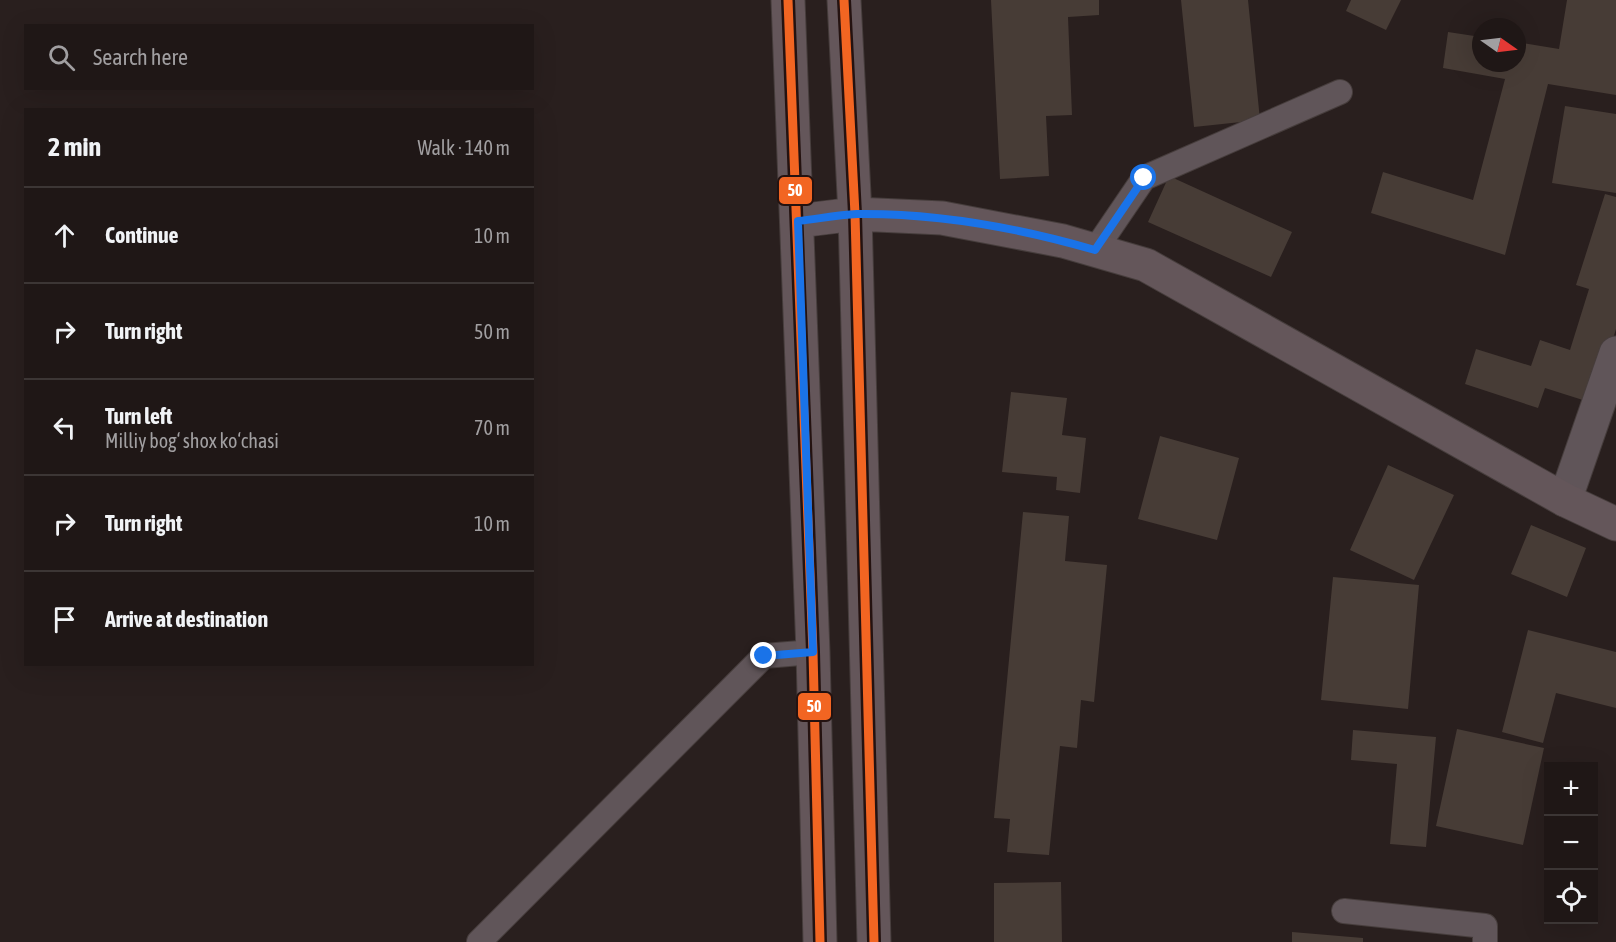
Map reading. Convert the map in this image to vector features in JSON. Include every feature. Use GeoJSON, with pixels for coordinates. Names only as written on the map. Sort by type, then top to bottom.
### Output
{"type":"FeatureCollection","features":[{"type":"Feature","properties":{"kind":"main road"},"geometry":{"type":"LineString","coordinates":[[788,0],[813,652],[820,942]]}},
{"type":"Feature","properties":{"kind":"main road"},"geometry":{"type":"LineString","coordinates":[[844,0],[855,214],[874,942]]}},
{"type":"Feature","properties":{"kind":"main road"},"geometry":{"type":"LineString","coordinates":[[798,221],[855,214],[942,218],[1063,241],[1146,265],[1565,500],[1616,524]]}},
{"type":"Feature","properties":{"kind":"street"},"geometry":{"type":"LineString","coordinates":[[1565,500],[1616,353]]}},
{"type":"Feature","properties":{"kind":"lane"},"geometry":{"type":"LineString","coordinates":[[1095,250],[1144,178],[1340,92]]}},
{"type":"Feature","properties":{"kind":"lane"},"geometry":{"type":"LineString","coordinates":[[479,942],[764,656],[813,652]]}},
{"type":"Feature","properties":{"kind":"lane"},"geometry":{"type":"LineString","coordinates":[[1344,911],[1485,926],[1485,942]]}},
{"type":"Feature","properties":{"kind":"building"},"geometry":{"type":"Polygon","coordinates":[[[991,0],[1099,0],[1099,15],[1068,17],[1072,115],[1046,116],[1049,176],[1000,179],[991,0]]]}},
{"type":"Feature","properties":{"kind":"building"},"geometry":{"type":"Polygon","coordinates":[[[1181,0],[1248,0],[1260,120],[1194,127],[1181,0]]]}},
{"type":"Feature","properties":{"kind":"building"},"geometry":{"type":"Polygon","coordinates":[[[1351,0],[1401,0],[1386,30],[1346,11],[1351,0]]]}},
{"type":"Feature","properties":{"kind":"building"},"geometry":{"type":"Polygon","coordinates":[[[1567,0],[1616,0],[1616,95],[1548,84],[1505,255],[1371,213],[1383,172],[1473,200],[1505,79],[1443,68],[1448,32],[1472,36],[1472,72],[1526,72],[1526,44],[1559,49],[1567,0]]]}},
{"type":"Feature","properties":{"kind":"building"},"geometry":{"type":"Polygon","coordinates":[[[1565,106],[1616,114],[1616,193],[1552,183],[1565,106]]]}},
{"type":"Feature","properties":{"kind":"building"},"geometry":{"type":"Polygon","coordinates":[[[1169,176],[1292,232],[1271,277],[1148,222],[1169,176]]]}},
{"type":"Feature","properties":{"kind":"building"},"geometry":{"type":"Polygon","coordinates":[[[1605,194],[1616,197],[1616,329],[1606,361],[1586,401],[1545,388],[1538,408],[1465,384],[1476,349],[1531,366],[1540,340],[1570,350],[1589,289],[1576,285],[1605,194]]]}},
{"type":"Feature","properties":{"kind":"building"},"geometry":{"type":"Polygon","coordinates":[[[1011,392],[1067,398],[1062,435],[1086,438],[1080,493],[1056,490],[1057,477],[1002,472],[1011,392]]]}},
{"type":"Feature","properties":{"kind":"building"},"geometry":{"type":"Polygon","coordinates":[[[1160,436],[1239,458],[1217,540],[1138,519],[1160,436]]]}},
{"type":"Feature","properties":{"kind":"building"},"geometry":{"type":"Polygon","coordinates":[[[1388,465],[1454,495],[1414,580],[1350,550],[1388,465]]]}},
{"type":"Feature","properties":{"kind":"building"},"geometry":{"type":"Polygon","coordinates":[[[1023,512],[1069,516],[1065,561],[1107,565],[1094,702],[1081,700],[1077,748],[1060,746],[1049,855],[1007,852],[1010,819],[994,818],[1023,512]]]}},
{"type":"Feature","properties":{"kind":"building"},"geometry":{"type":"Polygon","coordinates":[[[1531,525],[1586,548],[1567,597],[1511,574],[1531,525]]]}},
{"type":"Feature","properties":{"kind":"building"},"geometry":{"type":"Polygon","coordinates":[[[1333,577],[1419,585],[1408,709],[1321,700],[1333,577]]]}},
{"type":"Feature","properties":{"kind":"building"},"geometry":{"type":"Polygon","coordinates":[[[1528,630],[1616,652],[1616,708],[1556,693],[1543,743],[1502,732],[1528,630]]]}},
{"type":"Feature","properties":{"kind":"building"},"geometry":{"type":"Polygon","coordinates":[[[1457,729],[1544,748],[1523,845],[1436,826],[1457,729]]]}},
{"type":"Feature","properties":{"kind":"building"},"geometry":{"type":"Polygon","coordinates":[[[1353,730],[1436,737],[1426,847],[1390,844],[1397,764],[1351,760],[1353,730]]]}},
{"type":"Feature","properties":{"kind":"building"},"geometry":{"type":"Polygon","coordinates":[[[1061,882],[1062,942],[994,942],[994,883],[1061,882]]]}},
{"type":"Feature","properties":{"kind":"building"},"geometry":{"type":"Polygon","coordinates":[[[1292,932],[1363,938],[1363,942],[1292,942],[1292,932]]]}},
{"type":"Feature","properties":{"kind":"transit line","name":"50"},"geometry":{"type":"LineString","coordinates":[[788,0],[813,652],[820,942]]}},
{"type":"Feature","properties":{"kind":"transit line","name":"50"},"geometry":{"type":"LineString","coordinates":[[844,0],[855,214],[874,942]]}},
{"type":"Feature","properties":{"kind":"route"},"geometry":{"type":"LineString","coordinates":[[764,656],[813,652],[798,221],[855,214],[942,218],[1063,241],[1095,250],[1144,178]]}}]}
